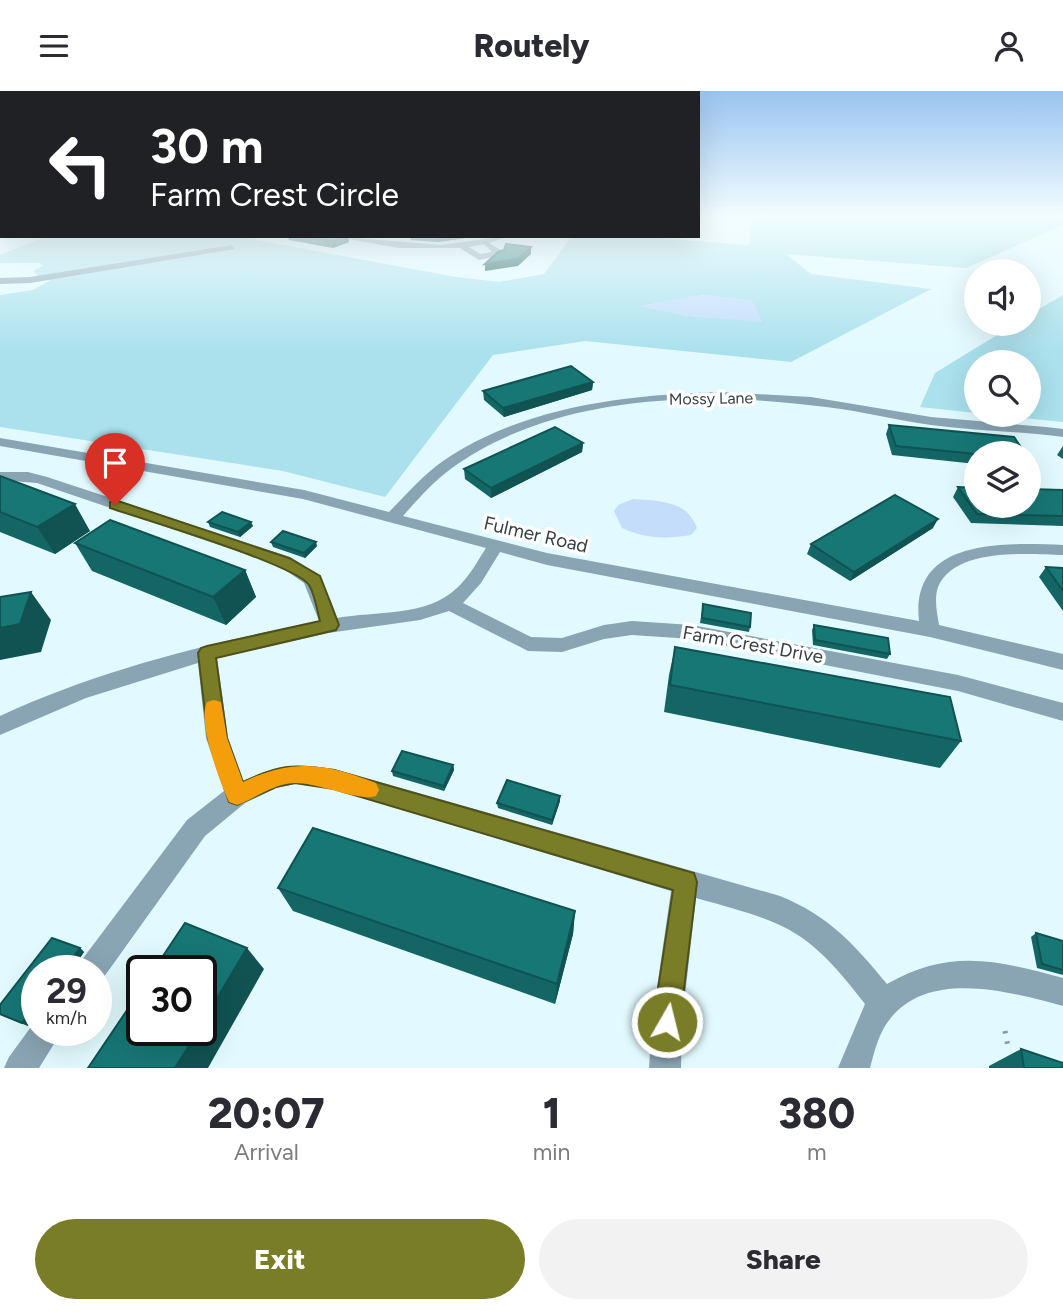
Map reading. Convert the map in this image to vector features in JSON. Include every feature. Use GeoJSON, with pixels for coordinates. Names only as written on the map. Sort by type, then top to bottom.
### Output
{"type":"FeatureCollection","features":[{"type":"Feature","properties":{"kind":"street"},"geometry":{"type":"LineString","coordinates":[[0,281],[30,280],[149,261]]}},
{"type":"Feature","properties":{"kind":"street","name":"Mossy Lane"},"geometry":{"type":"LineString","coordinates":[[391,519],[424,484],[449,464],[491,441],[547,419],[636,401],[722,395],[767,397],[856,407],[928,420],[1063,433]]}},
{"type":"Feature","properties":{"kind":"street","name":"Fulmer Road"},"geometry":{"type":"LineString","coordinates":[[0,442],[263,487],[495,547],[602,571],[930,629],[1063,662]]}},
{"type":"Feature","properties":{"kind":"street"},"geometry":{"type":"LineString","coordinates":[[0,476],[28,476],[284,561],[314,580],[330,625]]}},
{"type":"Feature","properties":{"kind":"street"},"geometry":{"type":"LineString","coordinates":[[0,726],[36,708],[109,680],[207,653],[330,625],[417,614],[449,603],[466,590],[495,547]]}},
{"type":"Feature","properties":{"kind":"street"},"geometry":{"type":"LineString","coordinates":[[930,629],[926,606],[931,583],[944,570],[984,551],[1012,548],[1063,551]]}},
{"type":"Feature","properties":{"kind":"street","name":"Farm Crest Drive"},"geometry":{"type":"LineString","coordinates":[[449,603],[528,644],[562,645],[604,632],[632,628],[680,631],[958,683],[1063,712]]}},
{"type":"Feature","properties":{"kind":"street"},"geometry":{"type":"LineString","coordinates":[[207,653],[218,738],[237,795]]}},
{"type":"Feature","properties":{"kind":"street"},"geometry":{"type":"LineString","coordinates":[[103,955],[196,828],[237,795],[273,778],[295,774],[334,779],[772,907],[809,924],[843,953],[883,1003]]}},
{"type":"Feature","properties":{"kind":"street"},"geometry":{"type":"LineString","coordinates":[[665,1068],[667,1022],[685,882]]}},
{"type":"Feature","properties":{"kind":"street"},"geometry":{"type":"LineString","coordinates":[[854,1068],[865,1034],[883,1003],[916,983],[946,973],[1005,976],[1063,992]]}},
{"type":"Feature","properties":{"kind":"street"},"geometry":{"type":"LineString","coordinates":[[20,1068],[36,1046]]}},
{"type":"Feature","properties":{"kind":"path"},"geometry":{"type":"LineString","coordinates":[[1005,1031],[1008,1047]]}},
{"type":"Feature","properties":{"kind":"shaded area"},"geometry":{"type":"Polygon","coordinates":[[[0,261],[368,261],[499,282],[544,274],[554,261],[794,261],[811,274],[931,289],[791,362],[585,341],[493,355],[385,497],[283,471],[0,427],[0,295],[33,290],[51,280],[38,276],[33,271],[43,266],[40,263],[0,263],[0,261]],[[704,295],[641,306],[689,316],[761,321],[752,301],[704,295]]]}},
{"type":"Feature","properties":{"kind":"shaded area"},"geometry":{"type":"Polygon","coordinates":[[[871,261],[964,261],[964,268],[871,261]]]}},
{"type":"Feature","properties":{"kind":"shaded area"},"geometry":{"type":"Polygon","coordinates":[[[704,295],[752,301],[761,322],[689,316],[640,306],[704,295]]]}},
{"type":"Feature","properties":{"kind":"shaded area"},"geometry":{"type":"Polygon","coordinates":[[[1063,295],[1063,422],[1041,420],[1041,350],[973,350],[995,336],[1041,336],[1041,308],[1063,295]]]}},
{"type":"Feature","properties":{"kind":"shaded area"},"geometry":{"type":"Polygon","coordinates":[[[964,355],[964,412],[920,407],[935,373],[964,355]]]}},
{"type":"Feature","properties":{"kind":"shaded area"},"geometry":{"type":"Polygon","coordinates":[[[633,499],[679,507],[697,528],[691,535],[665,537],[648,536],[622,528],[614,511],[618,505],[633,499]]]}},
{"type":"Feature","properties":{"kind":"building"},"geometry":{"type":"Polygon","coordinates":[[[489,261],[507,261],[485,264],[489,261]]]}},
{"type":"Feature","properties":{"kind":"building"},"geometry":{"type":"Polygon","coordinates":[[[571,366],[593,382],[503,408],[483,391],[571,366]]]}},
{"type":"Feature","properties":{"kind":"building"},"geometry":{"type":"Polygon","coordinates":[[[889,425],[1014,437],[1017,441],[964,441],[964,453],[896,446],[889,425]]]}},
{"type":"Feature","properties":{"kind":"building"},"geometry":{"type":"Polygon","coordinates":[[[555,427],[583,443],[491,488],[464,469],[555,427]]]}},
{"type":"Feature","properties":{"kind":"building"},"geometry":{"type":"Polygon","coordinates":[[[0,476],[75,504],[37,527],[0,512],[0,476]]]}},
{"type":"Feature","properties":{"kind":"building"},"geometry":{"type":"Polygon","coordinates":[[[1041,489],[1063,490],[1063,516],[1041,515],[1041,489]]]}},
{"type":"Feature","properties":{"kind":"building"},"geometry":{"type":"Polygon","coordinates":[[[895,495],[938,519],[854,572],[811,544],[895,495]]]}},
{"type":"Feature","properties":{"kind":"building"},"geometry":{"type":"Polygon","coordinates":[[[222,512],[251,522],[238,532],[208,522],[222,512]]]}},
{"type":"Feature","properties":{"kind":"building"},"geometry":{"type":"Polygon","coordinates":[[[110,520],[245,570],[213,597],[75,543],[110,520]]]}},
{"type":"Feature","properties":{"kind":"building"},"geometry":{"type":"Polygon","coordinates":[[[283,531],[316,542],[304,553],[271,542],[283,531]]]}},
{"type":"Feature","properties":{"kind":"building"},"geometry":{"type":"Polygon","coordinates":[[[1046,567],[1063,568],[1063,591],[1046,567]]]}},
{"type":"Feature","properties":{"kind":"building"},"geometry":{"type":"Polygon","coordinates":[[[31,592],[20,624],[0,628],[0,597],[31,592]]]}},
{"type":"Feature","properties":{"kind":"building"},"geometry":{"type":"Polygon","coordinates":[[[703,604],[751,613],[750,627],[702,618],[703,604]]]}},
{"type":"Feature","properties":{"kind":"building"},"geometry":{"type":"Polygon","coordinates":[[[814,625],[888,638],[890,654],[815,640],[814,625]]]}},
{"type":"Feature","properties":{"kind":"building"},"geometry":{"type":"Polygon","coordinates":[[[675,647],[950,697],[961,741],[670,685],[675,647]]]}},
{"type":"Feature","properties":{"kind":"building"},"geometry":{"type":"Polygon","coordinates":[[[402,751],[453,765],[444,786],[392,771],[402,751]]]}},
{"type":"Feature","properties":{"kind":"building"},"geometry":{"type":"Polygon","coordinates":[[[507,780],[560,796],[552,820],[497,803],[507,780]]]}},
{"type":"Feature","properties":{"kind":"building"},"geometry":{"type":"Polygon","coordinates":[[[313,828],[575,911],[557,984],[278,888],[313,828]]]}},
{"type":"Feature","properties":{"kind":"building"},"geometry":{"type":"Polygon","coordinates":[[[185,923],[247,948],[217,998],[217,955],[164,955],[185,923]]]}},
{"type":"Feature","properties":{"kind":"building"},"geometry":{"type":"Polygon","coordinates":[[[1036,933],[1063,941],[1063,970],[1042,964],[1036,933]]]}},
{"type":"Feature","properties":{"kind":"building"},"geometry":{"type":"Polygon","coordinates":[[[52,938],[80,948],[75,955],[39,955],[52,938]]]}},
{"type":"Feature","properties":{"kind":"building"},"geometry":{"type":"Polygon","coordinates":[[[21,978],[21,1023],[0,1014],[0,1005],[21,978]]]}},
{"type":"Feature","properties":{"kind":"building"},"geometry":{"type":"Polygon","coordinates":[[[126,1012],[126,1046],[189,1046],[175,1068],[88,1068],[103,1046],[112,1046],[112,1032],[126,1012]]]}},
{"type":"Feature","properties":{"kind":"building"},"geometry":{"type":"Polygon","coordinates":[[[1021,1049],[1063,1063],[1063,1068],[1024,1068],[1021,1049]]]}},
{"type":"Feature","properties":{"kind":"slow traffic"},"geometry":{"type":"LineString","coordinates":[[214,708],[218,738],[237,795],[273,778],[295,774],[334,779],[368,790]]}},
{"type":"Feature","properties":{"kind":"route"},"geometry":{"type":"LineString","coordinates":[[115,505],[284,561],[314,580],[320,593],[330,625],[207,653],[218,738],[237,795],[273,778],[295,774],[334,779],[685,882],[667,1022]]}}]}
